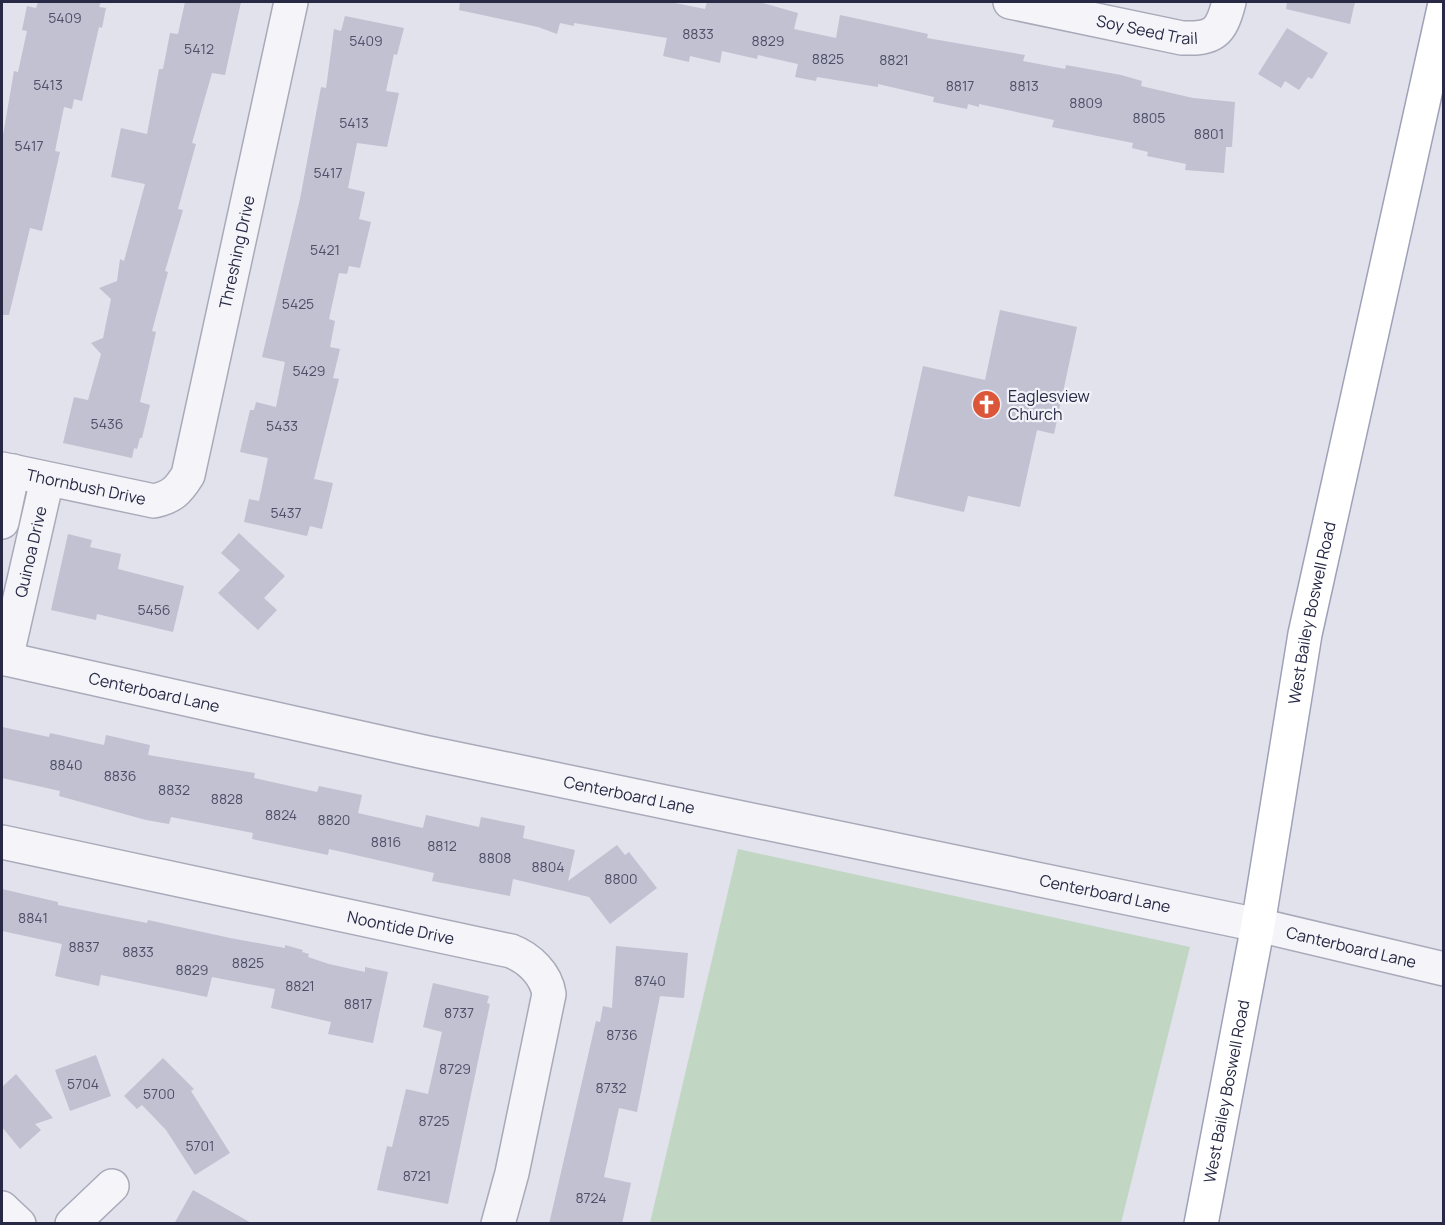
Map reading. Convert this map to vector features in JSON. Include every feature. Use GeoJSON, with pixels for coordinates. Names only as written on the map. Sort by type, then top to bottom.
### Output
{"type":"FeatureCollection","features":[{"type":"Feature","properties":{"kind":"main road","name":"West Bailey Boswell Road"},"geometry":{"type":"LineString","coordinates":[[1201,1224],[1258,925],[1305,634],[1443,8]]}},
{"type":"Feature","properties":{"kind":"street","name":"Threshing Drive"},"geometry":{"type":"LineString","coordinates":[[170,497],[179,490],[188,475],[291,2]]}},
{"type":"Feature","properties":{"kind":"street","name":"Soy Seed Trail"},"geometry":{"type":"LineString","coordinates":[[1010,2],[1182,38],[1198,39],[1213,35],[1222,24],[1229,2]]}},
{"type":"Feature","properties":{"kind":"street","name":"Thornbush Drive"},"geometry":{"type":"LineString","coordinates":[[7,470],[135,499],[154,501],[170,497]]}},
{"type":"Feature","properties":{"kind":"street"},"geometry":{"type":"LineString","coordinates":[[2,522],[7,470]]}},
{"type":"Feature","properties":{"kind":"street","name":"Quinoa Drive"},"geometry":{"type":"LineString","coordinates":[[4,659],[47,480]]}},
{"type":"Feature","properties":{"kind":"street","name":"Centerboard Lane"},"geometry":{"type":"LineString","coordinates":[[4,659],[518,772],[1258,925]]}},
{"type":"Feature","properties":{"kind":"street","name":"Noontide Drive"},"geometry":{"type":"LineString","coordinates":[[2,842],[511,951],[526,957],[548,983],[549,994],[514,1162],[498,1224]]}},
{"type":"Feature","properties":{"kind":"street","name":"Canterboard Lane"},"geometry":{"type":"LineString","coordinates":[[1258,925],[1443,969]]}},
{"type":"Feature","properties":{"kind":"street"},"geometry":{"type":"LineString","coordinates":[[72,1224],[112,1186]]}},
{"type":"Feature","properties":{"kind":"street"},"geometry":{"type":"LineString","coordinates":[[2,1208],[19,1224]]}},
{"type":"Feature","properties":{"kind":"green space"},"geometry":{"type":"Polygon","coordinates":[[[738,849],[1190,947],[1121,1223],[650,1223],[738,849]]]}},
{"type":"Feature","properties":{"kind":"building"},"geometry":{"type":"Polygon","coordinates":[[[38,2],[101,2],[99,7],[106,8],[102,28],[99,27],[82,101],[74,99],[72,109],[64,107],[55,151],[60,152],[42,231],[30,228],[9,315],[2,315],[2,141],[14,71],[18,72],[27,31],[22,30],[27,6],[36,8],[38,2]]]}},
{"type":"Feature","properties":{"kind":"building"},"geometry":{"type":"Polygon","coordinates":[[[185,2],[241,2],[225,75],[212,73],[192,143],[196,144],[178,209],[183,210],[165,271],[168,272],[152,331],[156,332],[140,402],[150,405],[142,438],[140,438],[137,449],[134,448],[132,458],[63,443],[74,397],[88,400],[101,354],[91,343],[103,338],[111,299],[99,288],[117,281],[120,259],[124,261],[145,184],[111,177],[121,128],[147,134],[159,69],[163,69],[170,33],[178,34],[185,2]]]}},
{"type":"Feature","properties":{"kind":"building"},"geometry":{"type":"Polygon","coordinates":[[[460,2],[670,2],[705,9],[707,2],[759,2],[798,13],[794,29],[836,38],[840,15],[928,34],[927,38],[1025,55],[1023,61],[1065,69],[1066,65],[1121,75],[1142,81],[1141,86],[1193,98],[1235,102],[1232,147],[1226,147],[1224,173],[1185,170],[1186,164],[1147,156],[1148,152],[1132,148],[1133,143],[1052,127],[1054,120],[979,104],[979,107],[968,104],[967,109],[933,102],[934,97],[878,84],[878,87],[817,77],[816,81],[795,77],[798,64],[758,55],[757,59],[722,51],[720,63],[690,56],[689,62],[663,56],[667,38],[574,23],[574,26],[560,23],[557,34],[538,27],[459,10],[460,2]]]}},
{"type":"Feature","properties":{"kind":"building"},"geometry":{"type":"Polygon","coordinates":[[[1287,2],[1355,2],[1350,24],[1286,9],[1287,2]]]}},
{"type":"Feature","properties":{"kind":"building"},"geometry":{"type":"Polygon","coordinates":[[[345,16],[404,28],[397,55],[394,54],[386,91],[399,93],[387,147],[357,143],[348,188],[365,192],[359,219],[371,222],[360,268],[349,266],[347,274],[339,273],[329,319],[335,321],[330,347],[340,349],[333,378],[339,379],[314,479],[333,483],[322,529],[310,526],[307,536],[244,522],[249,499],[259,501],[268,458],[240,452],[250,410],[254,410],[256,402],[276,407],[285,362],[262,357],[300,199],[321,87],[326,88],[334,29],[341,31],[345,16]]]}},
{"type":"Feature","properties":{"kind":"building"},"geometry":{"type":"Polygon","coordinates":[[[1287,28],[1328,53],[1312,79],[1308,77],[1299,90],[1285,81],[1281,88],[1258,74],[1287,28]]]}},
{"type":"Feature","properties":{"kind":"building","name":"Eaglesview Church"},"geometry":{"type":"Polygon","coordinates":[[[1000,310],[1077,327],[1054,434],[1037,430],[1020,507],[968,496],[964,512],[894,496],[923,366],[985,380],[1000,310]]]}},
{"type":"Feature","properties":{"kind":"building"},"geometry":{"type":"Polygon","coordinates":[[[239,533],[285,576],[264,598],[277,610],[258,630],[218,593],[240,570],[221,553],[239,533]]]}},
{"type":"Feature","properties":{"kind":"building"},"geometry":{"type":"Polygon","coordinates":[[[68,534],[92,540],[90,547],[121,554],[118,569],[184,586],[173,632],[97,614],[96,620],[51,610],[68,534]]]}},
{"type":"Feature","properties":{"kind":"building"},"geometry":{"type":"Polygon","coordinates":[[[2,727],[49,737],[50,733],[104,745],[106,735],[150,745],[148,755],[255,773],[254,778],[317,792],[319,786],[362,795],[358,813],[423,828],[426,815],[479,827],[481,817],[525,826],[523,838],[575,850],[568,881],[617,845],[625,855],[629,852],[657,888],[610,924],[589,897],[513,879],[510,896],[432,881],[434,873],[329,849],[328,855],[252,839],[253,833],[171,817],[169,824],[146,820],[59,796],[60,791],[2,778],[2,727]]]}},
{"type":"Feature","properties":{"kind":"building"},"geometry":{"type":"Polygon","coordinates":[[[2,889],[58,902],[58,905],[147,923],[148,920],[285,948],[285,945],[303,950],[302,952],[309,954],[308,957],[365,972],[365,967],[388,972],[373,1043],[328,1034],[331,1022],[271,1008],[275,989],[212,977],[207,997],[101,975],[99,986],[55,976],[62,944],[2,931],[2,889]]]}},
{"type":"Feature","properties":{"kind":"building"},"geometry":{"type":"Polygon","coordinates":[[[616,946],[688,953],[684,998],[660,996],[637,1112],[619,1108],[604,1177],[631,1183],[622,1224],[549,1224],[596,1021],[600,1022],[603,1006],[612,1008],[616,946]]]}},
{"type":"Feature","properties":{"kind":"building"},"geometry":{"type":"Polygon","coordinates":[[[433,983],[489,996],[487,1003],[490,1004],[448,1204],[377,1190],[387,1146],[392,1147],[406,1089],[428,1094],[442,1032],[423,1027],[433,983]]]}},
{"type":"Feature","properties":{"kind":"building"},"geometry":{"type":"Polygon","coordinates":[[[96,1055],[111,1096],[70,1111],[55,1070],[96,1055]]]}},
{"type":"Feature","properties":{"kind":"building"},"geometry":{"type":"Polygon","coordinates":[[[163,1058],[194,1089],[191,1091],[230,1153],[195,1175],[166,1130],[142,1105],[137,1109],[124,1096],[163,1058]]]}},
{"type":"Feature","properties":{"kind":"building"},"geometry":{"type":"Polygon","coordinates":[[[16,1074],[53,1118],[35,1124],[41,1130],[20,1149],[2,1127],[2,1087],[16,1074]]]}},
{"type":"Feature","properties":{"kind":"building"},"geometry":{"type":"Polygon","coordinates":[[[193,1190],[253,1224],[174,1224],[193,1190]]]}},
{"type":"Feature","properties":{"kind":"place","name":"Eaglesview Church"},"geometry":{"type":"Point","coordinates":[987,405]}}]}
